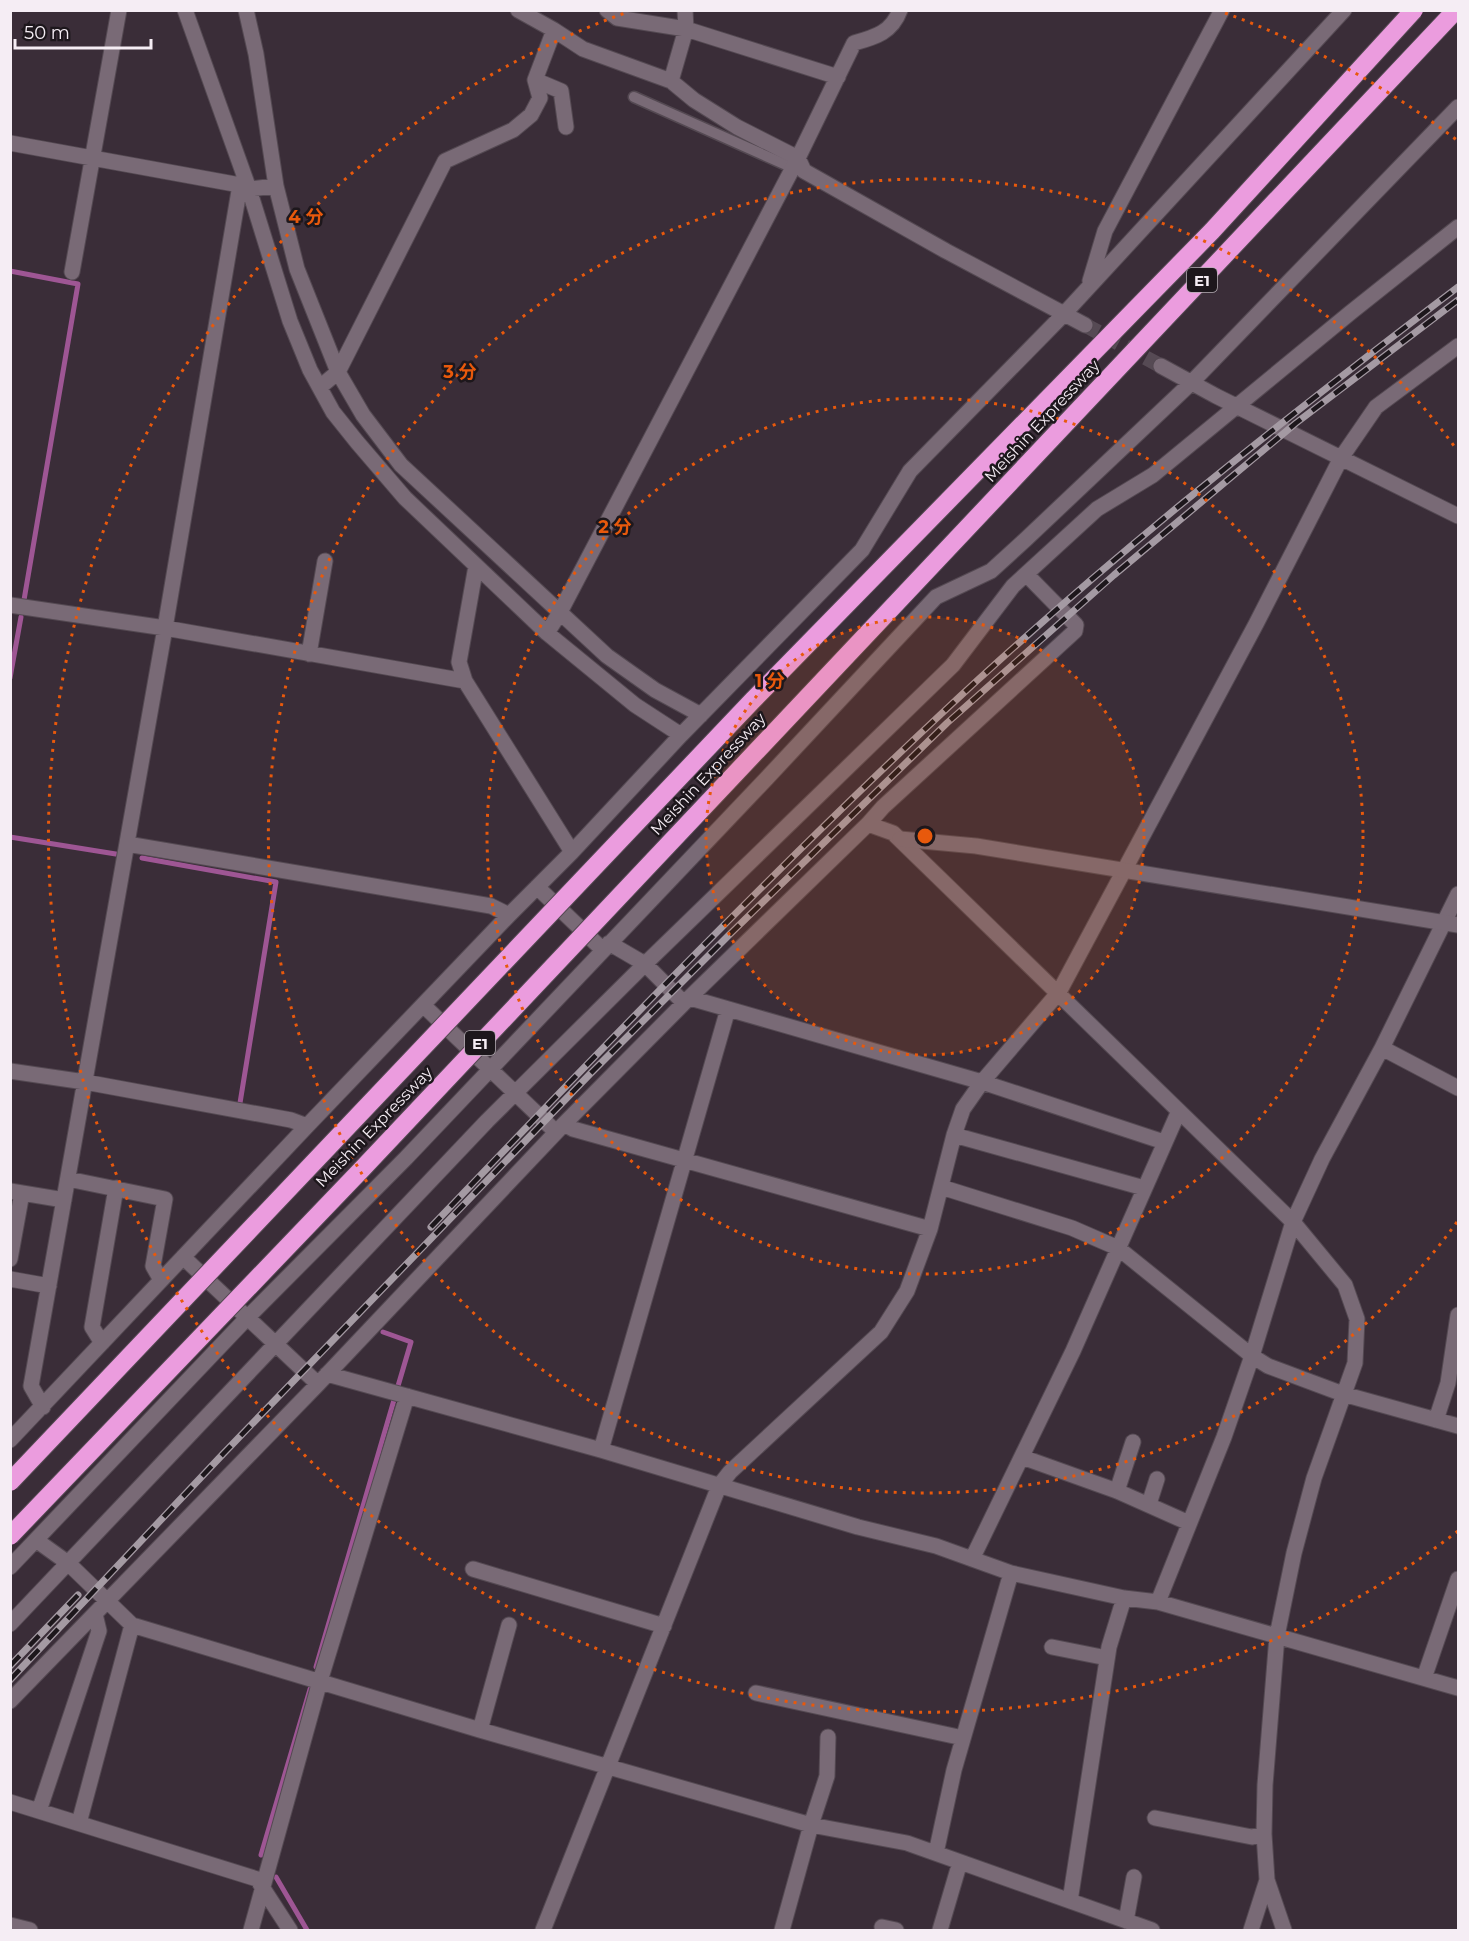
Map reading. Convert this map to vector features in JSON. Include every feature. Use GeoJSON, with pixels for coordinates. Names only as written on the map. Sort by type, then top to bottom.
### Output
{"type":"FeatureCollection","features":[{"type":"Feature","properties":{"kind":"highway","name":"Meishin Expressway"},"geometry":{"type":"LineString","coordinates":[[10,1482],[753,700],[1212,231],[1414,10]]}},
{"type":"Feature","properties":{"kind":"highway","name":"Meishin Expressway"},"geometry":{"type":"LineString","coordinates":[[10,1536],[379,1150],[1456,10]]}},
{"type":"Feature","properties":{"kind":"street"},"geometry":{"type":"LineString","coordinates":[[72,272],[119,10]]}},
{"type":"Feature","properties":{"kind":"street"},"geometry":{"type":"LineString","coordinates":[[185,10],[290,321],[310,370],[333,412],[405,498],[547,633],[635,705],[681,735]]}},
{"type":"Feature","properties":{"kind":"street"},"geometry":{"type":"LineString","coordinates":[[246,10],[256,54],[276,186],[297,269],[338,372],[363,415],[401,465],[607,656],[656,690],[701,715]]}},
{"type":"Feature","properties":{"kind":"street"},"geometry":{"type":"LineString","coordinates":[[607,10],[617,18],[686,29],[838,76]]}},
{"type":"Feature","properties":{"kind":"street"},"geometry":{"type":"LineString","coordinates":[[671,81],[686,29],[685,10]]}},
{"type":"Feature","properties":{"kind":"street"},"geometry":{"type":"LineString","coordinates":[[547,633],[560,614],[796,163],[854,43],[889,30],[900,10]]}},
{"type":"Feature","properties":{"kind":"street"},"geometry":{"type":"LineString","coordinates":[[1088,287],[1105,231],[1222,10]]}},
{"type":"Feature","properties":{"kind":"street"},"geometry":{"type":"LineString","coordinates":[[13,1435],[43,1407],[307,1126],[572,852],[681,735],[862,550],[910,471],[1064,314],[1344,10]]}},
{"type":"Feature","properties":{"kind":"street"},"geometry":{"type":"LineString","coordinates":[[524,12],[583,50],[671,81],[694,100],[796,163],[804,171],[946,251],[1085,325]]}},
{"type":"Feature","properties":{"kind":"street"},"geometry":{"type":"LineString","coordinates":[[320,387],[338,372],[445,161],[513,130],[531,115],[540,98],[535,80],[554,30]]}},
{"type":"Feature","properties":{"kind":"street"},"geometry":{"type":"LineString","coordinates":[[535,80],[561,91],[566,128]]}},
{"type":"Feature","properties":{"kind":"street"},"geometry":{"type":"LineString","coordinates":[[10,1567],[247,1318],[406,1158],[936,597],[991,571],[1191,383],[1458,107]]}},
{"type":"Feature","properties":{"kind":"street"},"geometry":{"type":"LineString","coordinates":[[10,143],[244,187],[276,186]]}},
{"type":"Feature","properties":{"kind":"street"},"geometry":{"type":"LineString","coordinates":[[43,1407],[32,1386],[244,187]]}},
{"type":"Feature","properties":{"kind":"street"},"geometry":{"type":"LineString","coordinates":[[10,1624],[515,1093],[953,665],[1013,586],[1097,509],[1153,475],[1458,227]]}},
{"type":"Feature","properties":{"kind":"street"},"geometry":{"type":"LineString","coordinates":[[543,1930],[719,1486],[730,1472],[881,1332],[907,1291],[930,1229],[954,1134],[963,1109],[982,1082],[1059,992],[1256,624],[1341,458],[1376,406],[1458,346]]}},
{"type":"Feature","properties":{"kind":"street"},"geometry":{"type":"LineString","coordinates":[[1161,366],[1458,516]]}},
{"type":"Feature","properties":{"kind":"street"},"geometry":{"type":"LineString","coordinates":[[309,654],[325,561]]}},
{"type":"Feature","properties":{"kind":"street"},"geometry":{"type":"LineString","coordinates":[[476,566],[459,662],[465,681],[572,852]]}},
{"type":"Feature","properties":{"kind":"street"},"geometry":{"type":"LineString","coordinates":[[10,1701],[322,1379],[560,1128],[883,807],[1075,631],[1076,624],[1026,574]]}},
{"type":"Feature","properties":{"kind":"street"},"geometry":{"type":"LineString","coordinates":[[10,605],[165,628],[465,681]]}},
{"type":"Feature","properties":{"kind":"street"},"geometry":{"type":"LineString","coordinates":[[868,824],[893,832],[1059,992],[1178,1113],[1293,1222],[1345,1285],[1357,1319],[1355,1363],[1306,1510],[1294,1553],[1277,1636],[1265,1785],[1264,1834],[1267,1880],[1284,1930]]}},
{"type":"Feature","properties":{"kind":"street"},"geometry":{"type":"LineString","coordinates":[[900,839],[976,846],[1451,924]]}},
{"type":"Feature","properties":{"kind":"street"},"geometry":{"type":"LineString","coordinates":[[127,844],[491,906],[509,915]]}},
{"type":"Feature","properties":{"kind":"street"},"geometry":{"type":"LineString","coordinates":[[537,887],[606,947],[645,964],[687,1001],[728,1009],[982,1082],[1164,1142]]}},
{"type":"Feature","properties":{"kind":"street"},"geometry":{"type":"LineString","coordinates":[[1158,1602],[1224,1437],[1252,1356],[1293,1222],[1322,1159],[1451,924],[1458,894]]}},
{"type":"Feature","properties":{"kind":"street"},"geometry":{"type":"LineString","coordinates":[[423,1005],[515,1093],[560,1128],[573,1129],[686,1159],[930,1229]]}},
{"type":"Feature","properties":{"kind":"street"},"geometry":{"type":"LineString","coordinates":[[601,1450],[728,1009]]}},
{"type":"Feature","properties":{"kind":"street"},"geometry":{"type":"LineString","coordinates":[[1382,1048],[1458,1088]]}},
{"type":"Feature","properties":{"kind":"street"},"geometry":{"type":"LineString","coordinates":[[10,1071],[86,1082],[291,1120],[307,1126]]}},
{"type":"Feature","properties":{"kind":"street"},"geometry":{"type":"LineString","coordinates":[[972,1559],[1073,1351],[1178,1113]]}},
{"type":"Feature","properties":{"kind":"street"},"geometry":{"type":"LineString","coordinates":[[954,1134],[1144,1188]]}},
{"type":"Feature","properties":{"kind":"street"},"geometry":{"type":"LineString","coordinates":[[68,1179],[165,1199],[153,1266],[162,1280]]}},
{"type":"Feature","properties":{"kind":"street"},"geometry":{"type":"LineString","coordinates":[[941,1187],[1072,1228],[1118,1248],[1252,1356],[1268,1366],[1343,1394],[1458,1426]]}},
{"type":"Feature","properties":{"kind":"street"},"geometry":{"type":"LineString","coordinates":[[102,1344],[92,1327],[116,1188]]}},
{"type":"Feature","properties":{"kind":"street"},"geometry":{"type":"LineString","coordinates":[[10,1259],[16,1192],[64,1200]]}},
{"type":"Feature","properties":{"kind":"street"},"geometry":{"type":"LineString","coordinates":[[183,1257],[275,1345],[322,1379],[407,1396],[601,1450],[858,1527],[936,1546],[1011,1573],[1124,1598],[1158,1602],[1458,1688]]}},
{"type":"Feature","properties":{"kind":"street"},"geometry":{"type":"LineString","coordinates":[[10,1279],[49,1286]]}},
{"type":"Feature","properties":{"kind":"street"},"geometry":{"type":"LineString","coordinates":[[1436,1420],[1448,1383],[1458,1315]]}},
{"type":"Feature","properties":{"kind":"street"},"geometry":{"type":"LineString","coordinates":[[251,1930],[320,1681],[407,1396]]}},
{"type":"Feature","properties":{"kind":"street"},"geometry":{"type":"LineString","coordinates":[[1117,1491],[1133,1442]]}},
{"type":"Feature","properties":{"kind":"street"},"geometry":{"type":"LineString","coordinates":[[1022,1457],[1117,1491],[1189,1523]]}},
{"type":"Feature","properties":{"kind":"street"},"geometry":{"type":"LineString","coordinates":[[1149,1504],[1157,1479]]}},
{"type":"Feature","properties":{"kind":"street"},"geometry":{"type":"LineString","coordinates":[[36,1540],[68,1563],[132,1625],[480,1730],[811,1825],[906,1843],[1152,1930]]}},
{"type":"Feature","properties":{"kind":"street"},"geometry":{"type":"LineString","coordinates":[[473,1569],[664,1626]]}},
{"type":"Feature","properties":{"kind":"street"},"geometry":{"type":"LineString","coordinates":[[936,1853],[954,1770],[1011,1573]]}},
{"type":"Feature","properties":{"kind":"street"},"geometry":{"type":"LineString","coordinates":[[1424,1678],[1458,1579]]}},
{"type":"Feature","properties":{"kind":"street"},"geometry":{"type":"LineString","coordinates":[[1070,1901],[1107,1658],[1124,1598]]}},
{"type":"Feature","properties":{"kind":"street"},"geometry":{"type":"LineString","coordinates":[[39,1811],[99,1631],[95,1614]]}},
{"type":"Feature","properties":{"kind":"street"},"geometry":{"type":"LineString","coordinates":[[480,1730],[509,1624]]}},
{"type":"Feature","properties":{"kind":"street"},"geometry":{"type":"LineString","coordinates":[[79,1823],[132,1625]]}},
{"type":"Feature","properties":{"kind":"street"},"geometry":{"type":"LineString","coordinates":[[1052,1647],[1107,1658]]}},
{"type":"Feature","properties":{"kind":"street"},"geometry":{"type":"LineString","coordinates":[[756,1693],[963,1738]]}},
{"type":"Feature","properties":{"kind":"street"},"geometry":{"type":"LineString","coordinates":[[782,1930],[827,1776],[828,1737]]}},
{"type":"Feature","properties":{"kind":"street"},"geometry":{"type":"LineString","coordinates":[[10,1802],[257,1879],[290,1930]]}},
{"type":"Feature","properties":{"kind":"street"},"geometry":{"type":"LineString","coordinates":[[1155,1818],[1252,1837],[1264,1834]]}},
{"type":"Feature","properties":{"kind":"street"},"geometry":{"type":"LineString","coordinates":[[940,1930],[960,1862]]}},
{"type":"Feature","properties":{"kind":"street"},"geometry":{"type":"LineString","coordinates":[[1126,1921],[1134,1877]]}},
{"type":"Feature","properties":{"kind":"street"},"geometry":{"type":"LineString","coordinates":[[1251,1930],[1267,1880]]}},
{"type":"Feature","properties":{"kind":"street"},"geometry":{"type":"LineString","coordinates":[[10,1925],[30,1930]]}},
{"type":"Feature","properties":{"kind":"lane"},"geometry":{"type":"LineString","coordinates":[[634,97],[796,163]]}},
{"type":"Feature","properties":{"kind":"waterway"},"geometry":{"type":"LineString","coordinates":[[10,271],[78,284],[24,600]]}},
{"type":"Feature","properties":{"kind":"waterway"},"geometry":{"type":"LineString","coordinates":[[10,678],[21,617]]}},
{"type":"Feature","properties":{"kind":"waterway"},"geometry":{"type":"LineString","coordinates":[[10,837],[122,855]]}},
{"type":"Feature","properties":{"kind":"waterway"},"geometry":{"type":"LineString","coordinates":[[142,858],[276,882],[240,1103]]}},
{"type":"Feature","properties":{"kind":"waterway"},"geometry":{"type":"LineString","coordinates":[[383,1332],[411,1342],[398,1386]]}},
{"type":"Feature","properties":{"kind":"waterway"},"geometry":{"type":"LineString","coordinates":[[316,1667],[394,1400]]}},
{"type":"Feature","properties":{"kind":"waterway"},"geometry":{"type":"LineString","coordinates":[[261,1855],[311,1686]]}},
{"type":"Feature","properties":{"kind":"waterway"},"geometry":{"type":"LineString","coordinates":[[276,1877],[307,1930]]}},
{"type":"Feature","properties":{"kind":"tunnel"},"geometry":{"type":"LineString","coordinates":[[1085,325],[1161,366]]}},
{"type":"Feature","properties":{"kind":"railway"},"geometry":{"type":"LineString","coordinates":[[431,1227],[745,904],[874,777],[1002,658],[1193,494],[1458,287]]}},
{"type":"Feature","properties":{"kind":"railway"},"geometry":{"type":"LineString","coordinates":[[10,1680],[223,1454],[590,1074],[947,723],[1114,575],[1296,423],[1458,300]]}},
{"type":"Feature","properties":{"kind":"railway"},"geometry":{"type":"LineString","coordinates":[[10,1666],[78,1595]]}}]}
